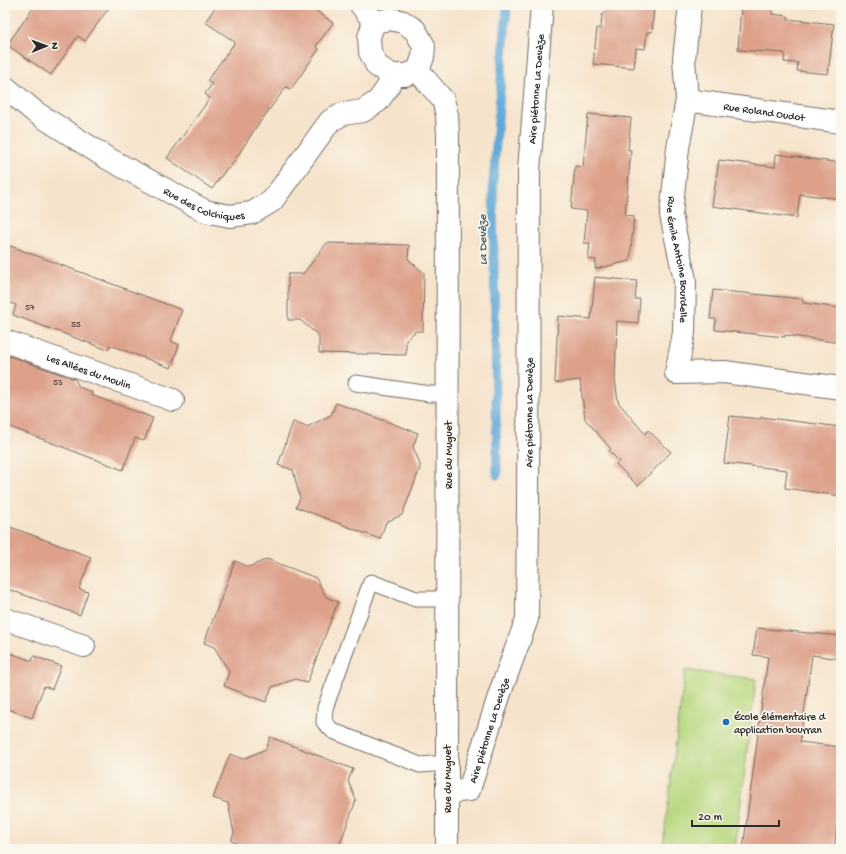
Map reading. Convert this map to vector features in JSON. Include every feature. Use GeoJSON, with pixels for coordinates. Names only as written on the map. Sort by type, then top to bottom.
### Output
{"type":"FeatureCollection","features":[{"type":"Feature","properties":{"kind":"street"},"geometry":{"type":"LineString","coordinates":[[360,5],[374,22]]}},
{"type":"Feature","properties":{"kind":"street","name":"Aire piétonne La Devèze"},"geometry":{"type":"LineString","coordinates":[[447,792],[469,790],[501,690],[527,619],[529,170],[542,5]]}},
{"type":"Feature","properties":{"kind":"street","name":"Rue Émile Antoine Bourdelle"},"geometry":{"type":"LineString","coordinates":[[690,5],[684,59],[687,100],[678,148],[671,215],[685,280],[684,333],[676,373],[724,372],[841,388]]}},
{"type":"Feature","properties":{"kind":"street"},"geometry":{"type":"LineString","coordinates":[[390,19],[403,22],[416,30],[424,46],[423,58],[418,71],[405,75],[392,75],[377,66],[370,52],[369,37],[374,22],[390,19]]}},
{"type":"Feature","properties":{"kind":"street","name":"Rue du Muguet"},"geometry":{"type":"LineString","coordinates":[[418,71],[443,100],[447,115],[448,135],[447,849]]}},
{"type":"Feature","properties":{"kind":"street","name":"Rue des Colchiques"},"geometry":{"type":"LineString","coordinates":[[5,87],[35,112],[107,158],[205,211],[230,216],[252,213],[272,201],[330,121],[343,114],[363,111],[378,101],[388,87],[392,75]]}},
{"type":"Feature","properties":{"kind":"street","name":"Rue Roland Oudot"},"geometry":{"type":"LineString","coordinates":[[687,100],[841,122]]}},
{"type":"Feature","properties":{"kind":"street","name":"Les Allées du Moulin"},"geometry":{"type":"LineString","coordinates":[[5,340],[173,400]]}},
{"type":"Feature","properties":{"kind":"street"},"geometry":{"type":"LineString","coordinates":[[5,619],[84,646]]}},
{"type":"Feature","properties":{"kind":"lane"},"geometry":{"type":"LineString","coordinates":[[356,383],[430,394],[448,394]]}},
{"type":"Feature","properties":{"kind":"lane"},"geometry":{"type":"LineString","coordinates":[[447,599],[416,599],[371,582],[325,708],[324,722],[333,731],[420,765],[447,764]]}},
{"type":"Feature","properties":{"kind":"green space"},"geometry":{"type":"Polygon","coordinates":[[[685,670],[756,679],[735,849],[702,849],[663,844],[685,670]]]}},
{"type":"Feature","properties":{"kind":"building"},"geometry":{"type":"Polygon","coordinates":[[[35,5],[111,5],[85,41],[78,36],[51,75],[7,45],[35,5]]]}},
{"type":"Feature","properties":{"kind":"building"},"geometry":{"type":"Polygon","coordinates":[[[217,5],[308,5],[333,23],[316,46],[319,49],[291,89],[286,87],[257,126],[229,169],[227,168],[212,189],[167,158],[210,98],[205,94],[212,84],[207,81],[235,42],[205,22],[217,5]]]}},
{"type":"Feature","properties":{"kind":"building"},"geometry":{"type":"Polygon","coordinates":[[[616,5],[654,5],[652,32],[647,32],[645,49],[636,48],[634,68],[593,64],[597,28],[601,28],[602,15],[616,5]]]}},
{"type":"Feature","properties":{"kind":"building"},"geometry":{"type":"Polygon","coordinates":[[[741,5],[772,5],[772,14],[788,16],[788,19],[834,24],[828,74],[797,71],[798,63],[784,62],[785,53],[738,50],[741,5]]]}},
{"type":"Feature","properties":{"kind":"building"},"geometry":{"type":"Polygon","coordinates":[[[588,114],[631,118],[628,150],[631,150],[625,215],[634,216],[630,261],[595,269],[596,260],[588,259],[590,243],[584,243],[587,211],[571,209],[575,166],[583,167],[588,114]]]}},
{"type":"Feature","properties":{"kind":"building"},"geometry":{"type":"Polygon","coordinates":[[[776,154],[841,163],[841,199],[800,194],[797,218],[712,206],[719,160],[775,167],[776,154]]]}},
{"type":"Feature","properties":{"kind":"building"},"geometry":{"type":"Polygon","coordinates":[[[327,243],[409,245],[408,259],[424,273],[423,331],[416,331],[406,340],[406,355],[319,353],[319,336],[300,320],[288,320],[288,274],[303,274],[327,243]]]}},
{"type":"Feature","properties":{"kind":"building"},"geometry":{"type":"Polygon","coordinates":[[[5,244],[182,310],[171,341],[179,345],[171,368],[110,345],[108,350],[13,315],[16,305],[5,301],[5,244]]]}},
{"type":"Feature","properties":{"kind":"building"},"geometry":{"type":"Polygon","coordinates":[[[595,277],[637,281],[635,299],[640,299],[638,323],[617,321],[615,379],[618,402],[645,434],[648,430],[671,452],[638,486],[616,464],[619,461],[609,451],[611,449],[585,419],[580,380],[555,383],[558,316],[591,319],[595,277]]]}},
{"type":"Feature","properties":{"kind":"building"},"geometry":{"type":"Polygon","coordinates":[[[713,290],[803,299],[803,303],[841,308],[841,343],[785,335],[785,337],[715,330],[716,319],[710,319],[713,290]]]}},
{"type":"Feature","properties":{"kind":"building"},"geometry":{"type":"Polygon","coordinates":[[[5,356],[12,357],[75,379],[79,387],[92,392],[91,395],[153,418],[144,441],[135,438],[123,470],[5,425],[5,356]]]}},
{"type":"Feature","properties":{"kind":"building"},"geometry":{"type":"Polygon","coordinates":[[[336,403],[418,433],[413,447],[420,464],[420,468],[402,515],[386,522],[380,539],[296,507],[300,498],[293,470],[278,465],[293,422],[307,427],[331,415],[336,403]]]}},
{"type":"Feature","properties":{"kind":"building"},"geometry":{"type":"Polygon","coordinates":[[[730,416],[761,419],[761,417],[841,427],[841,496],[785,488],[787,470],[724,463],[730,416]]]}},
{"type":"Feature","properties":{"kind":"building"},"geometry":{"type":"Polygon","coordinates":[[[5,525],[91,557],[79,589],[88,592],[80,615],[5,588],[5,525]]]}},
{"type":"Feature","properties":{"kind":"building"},"geometry":{"type":"Polygon","coordinates":[[[267,559],[316,578],[326,597],[338,602],[307,683],[296,679],[272,687],[266,702],[224,686],[229,671],[214,647],[204,643],[235,561],[249,567],[267,559]]]}},
{"type":"Feature","properties":{"kind":"building"},"geometry":{"type":"Polygon","coordinates":[[[757,628],[841,636],[841,659],[812,655],[800,742],[841,747],[841,797],[834,849],[743,849],[768,657],[753,655],[757,628]]]}},
{"type":"Feature","properties":{"kind":"building"},"geometry":{"type":"Polygon","coordinates":[[[5,651],[32,661],[34,656],[61,666],[52,689],[44,686],[32,718],[5,708],[5,651]]]}},
{"type":"Feature","properties":{"kind":"building"},"geometry":{"type":"Polygon","coordinates":[[[270,737],[353,769],[348,781],[356,800],[338,849],[254,849],[231,841],[234,833],[228,803],[213,798],[230,754],[243,759],[266,749],[270,737]]]}},
{"type":"Feature","properties":{"kind":"waterway","name":"La Devèze"},"geometry":{"type":"LineString","coordinates":[[497,475],[493,183],[507,5]]}},
{"type":"Feature","properties":{"kind":"place","name":"École élémentaire d application bourran"},"geometry":{"type":"Point","coordinates":[726,722]}}]}
